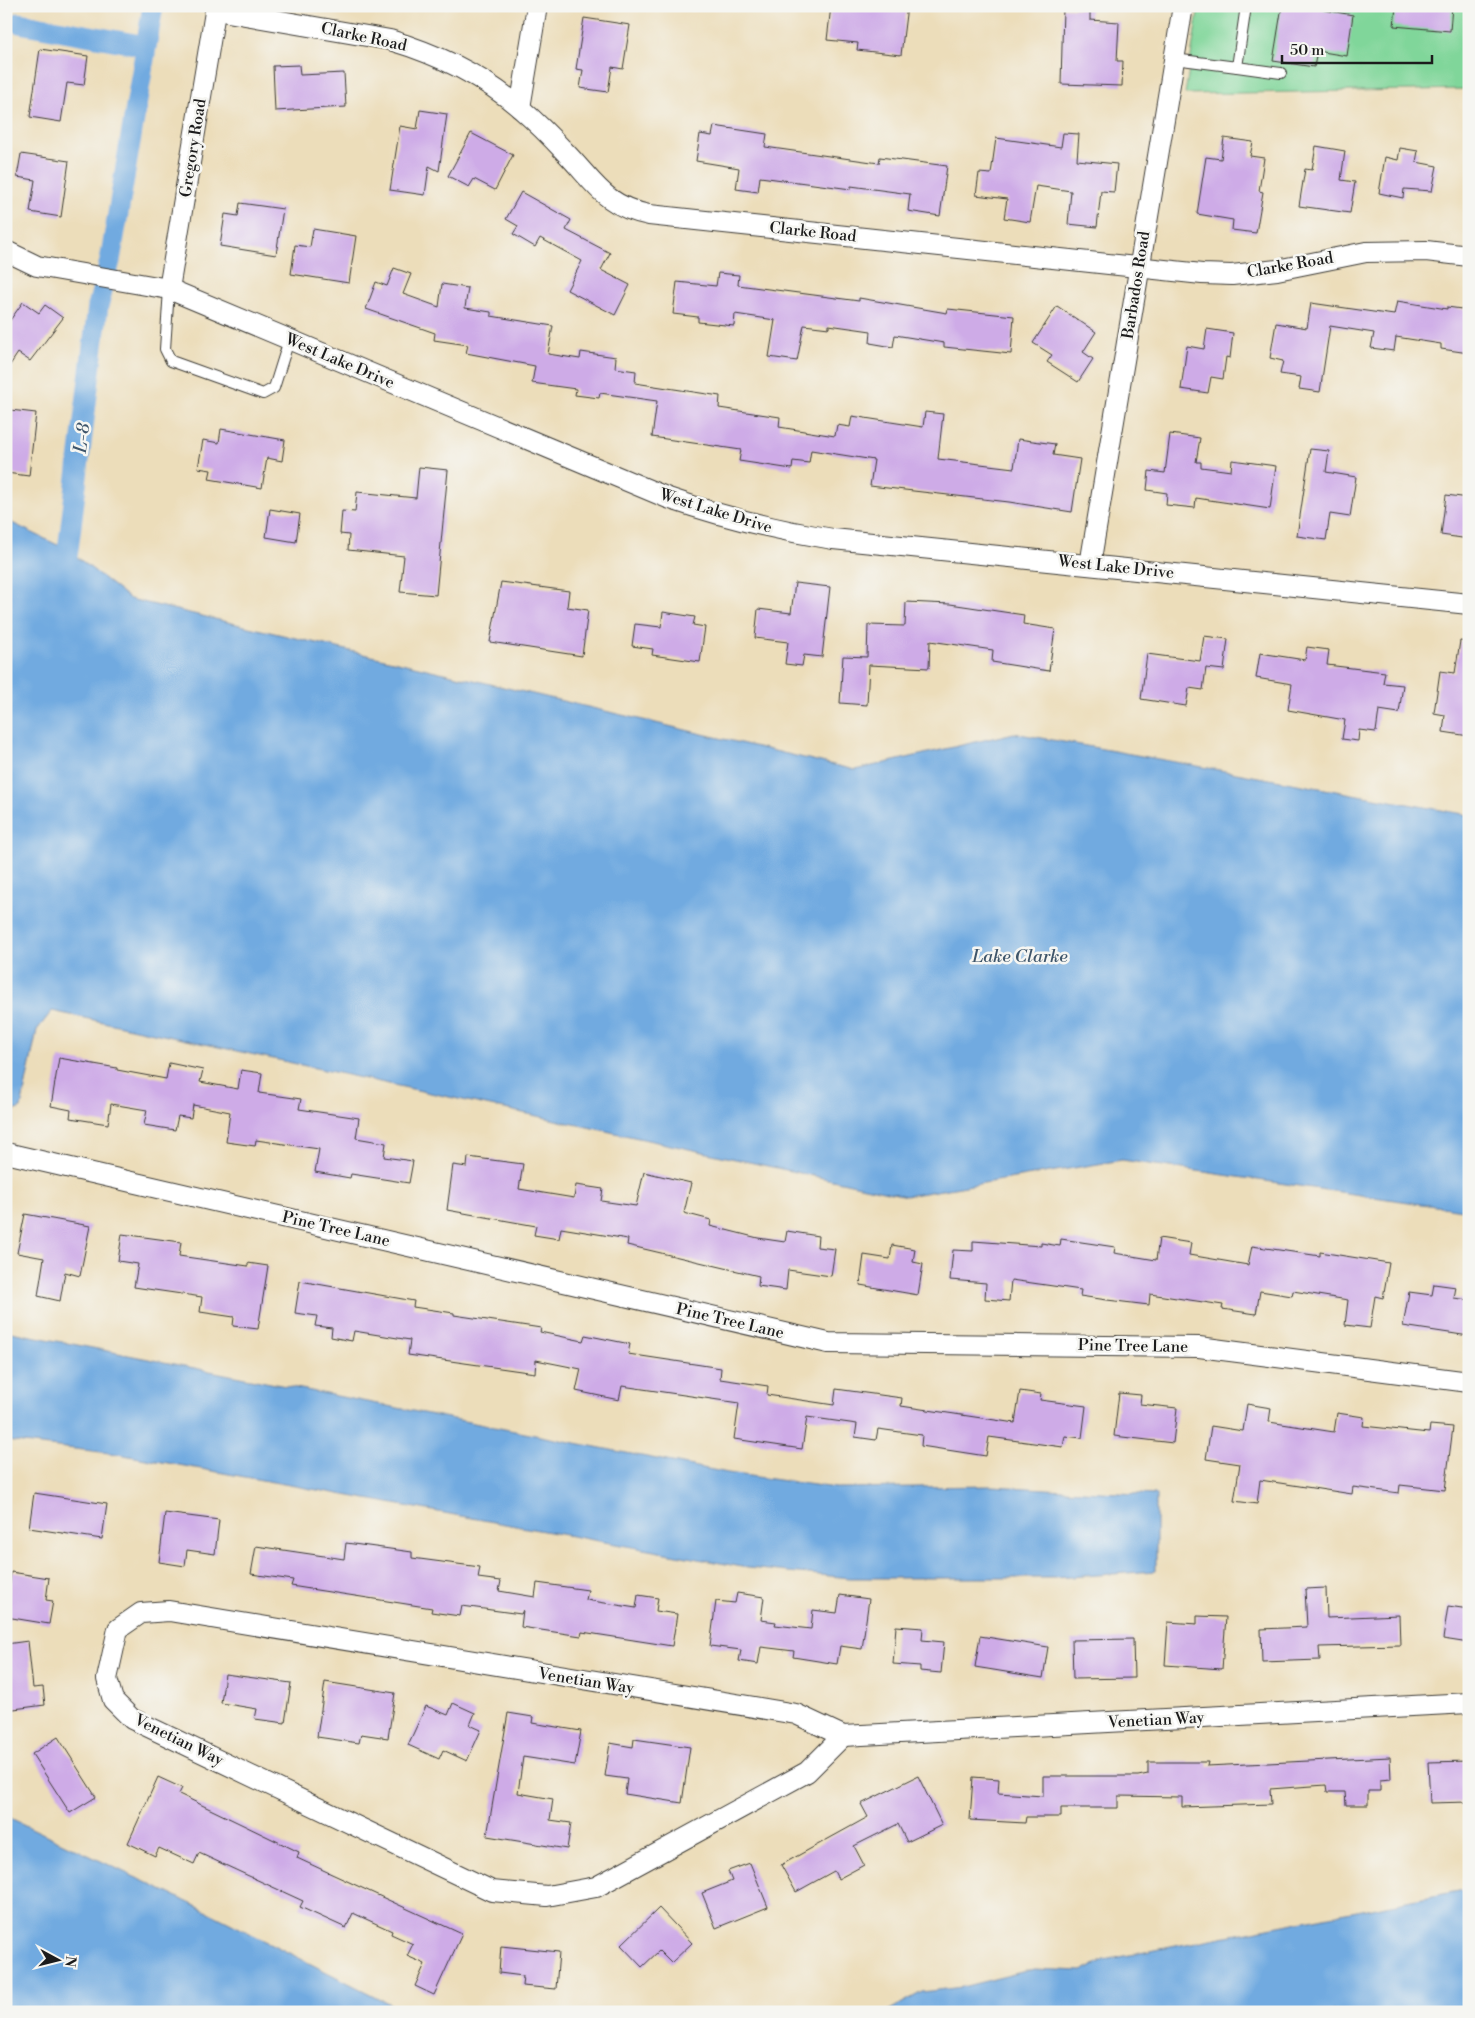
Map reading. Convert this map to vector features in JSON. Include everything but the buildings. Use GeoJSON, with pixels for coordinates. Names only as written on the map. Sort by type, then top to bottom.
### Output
{"type":"FeatureCollection","features":[{"type":"Feature","properties":{"kind":"street"},"geometry":{"type":"LineString","coordinates":[[520,108],[537,6]]}},
{"type":"Feature","properties":{"kind":"street","name":"Barbados Road"},"geometry":{"type":"LineString","coordinates":[[1090,565],[1183,6]]}},
{"type":"Feature","properties":{"kind":"street","name":"Clarke Road"},"geometry":{"type":"LineString","coordinates":[[216,8],[362,34],[418,48],[458,66],[495,88],[520,108],[567,154],[608,199],[635,212],[1202,274],[1232,274],[1277,270],[1366,252],[1426,251],[1469,256]]}},
{"type":"Feature","properties":{"kind":"street","name":"Gregory Road"},"geometry":{"type":"LineString","coordinates":[[169,289],[216,8]]}},
{"type":"Feature","properties":{"kind":"street","name":"West Lake Drive"},"geometry":{"type":"LineString","coordinates":[[6,251],[37,266],[73,274],[139,282],[169,289],[668,498],[722,516],[777,530],[833,539],[1469,604]]}},
{"type":"Feature","properties":{"kind":"street","name":"Pine Tree Lane"},"geometry":{"type":"LineString","coordinates":[[6,1153],[828,1343],[1199,1347],[1469,1382]]}},
{"type":"Feature","properties":{"kind":"street","name":"Venetian Way"},"geometry":{"type":"LineString","coordinates":[[843,1736],[807,1772],[596,1887],[547,1896],[492,1891],[132,1719],[113,1700],[107,1679],[118,1629],[141,1613],[169,1611],[796,1714],[843,1736],[1469,1703]]}},
{"type":"Feature","properties":{"kind":"lane"},"geometry":{"type":"LineString","coordinates":[[1237,67],[1246,6]]}},
{"type":"Feature","properties":{"kind":"lane"},"geometry":{"type":"LineString","coordinates":[[1174,58],[1281,74]]}},
{"type":"Feature","properties":{"kind":"lane"},"geometry":{"type":"LineString","coordinates":[[169,289],[165,349],[171,361],[263,394],[274,388],[289,340]]}},
{"type":"Feature","properties":{"kind":"green space"},"geometry":{"type":"Polygon","coordinates":[[[1199,6],[1469,6],[1469,89],[1185,94],[1199,6]]]}},
{"type":"Feature","properties":{"kind":"water","name":"Lake Clarke"},"geometry":{"type":"Polygon","coordinates":[[[6,520],[68,550],[130,599],[855,770],[1014,733],[1469,815],[1469,1211],[1122,1160],[906,1196],[52,1011],[37,1030],[21,1108],[6,1114],[6,520]]]}},
{"type":"Feature","properties":{"kind":"water"},"geometry":{"type":"Polygon","coordinates":[[[6,1331],[728,1473],[836,1488],[991,1486],[1156,1495],[1156,1571],[1055,1578],[850,1578],[748,1568],[118,1454],[6,1441],[6,1331]]]}},
{"type":"Feature","properties":{"kind":"water"},"geometry":{"type":"Polygon","coordinates":[[[6,1816],[202,1909],[406,2012],[6,2012],[6,1816]]]}},
{"type":"Feature","properties":{"kind":"water"},"geometry":{"type":"Polygon","coordinates":[[[1469,1889],[1469,2012],[886,2012],[922,1992],[962,1987],[1034,1969],[1082,1971],[1104,1960],[1469,1889]]]}},
{"type":"Feature","properties":{"kind":"waterway","name":"L-8"},"geometry":{"type":"LineString","coordinates":[[63,578],[98,306],[110,261],[153,6]]}},
{"type":"Feature","properties":{"kind":"waterway"},"geometry":{"type":"LineString","coordinates":[[19,23],[146,46]]}}]}
